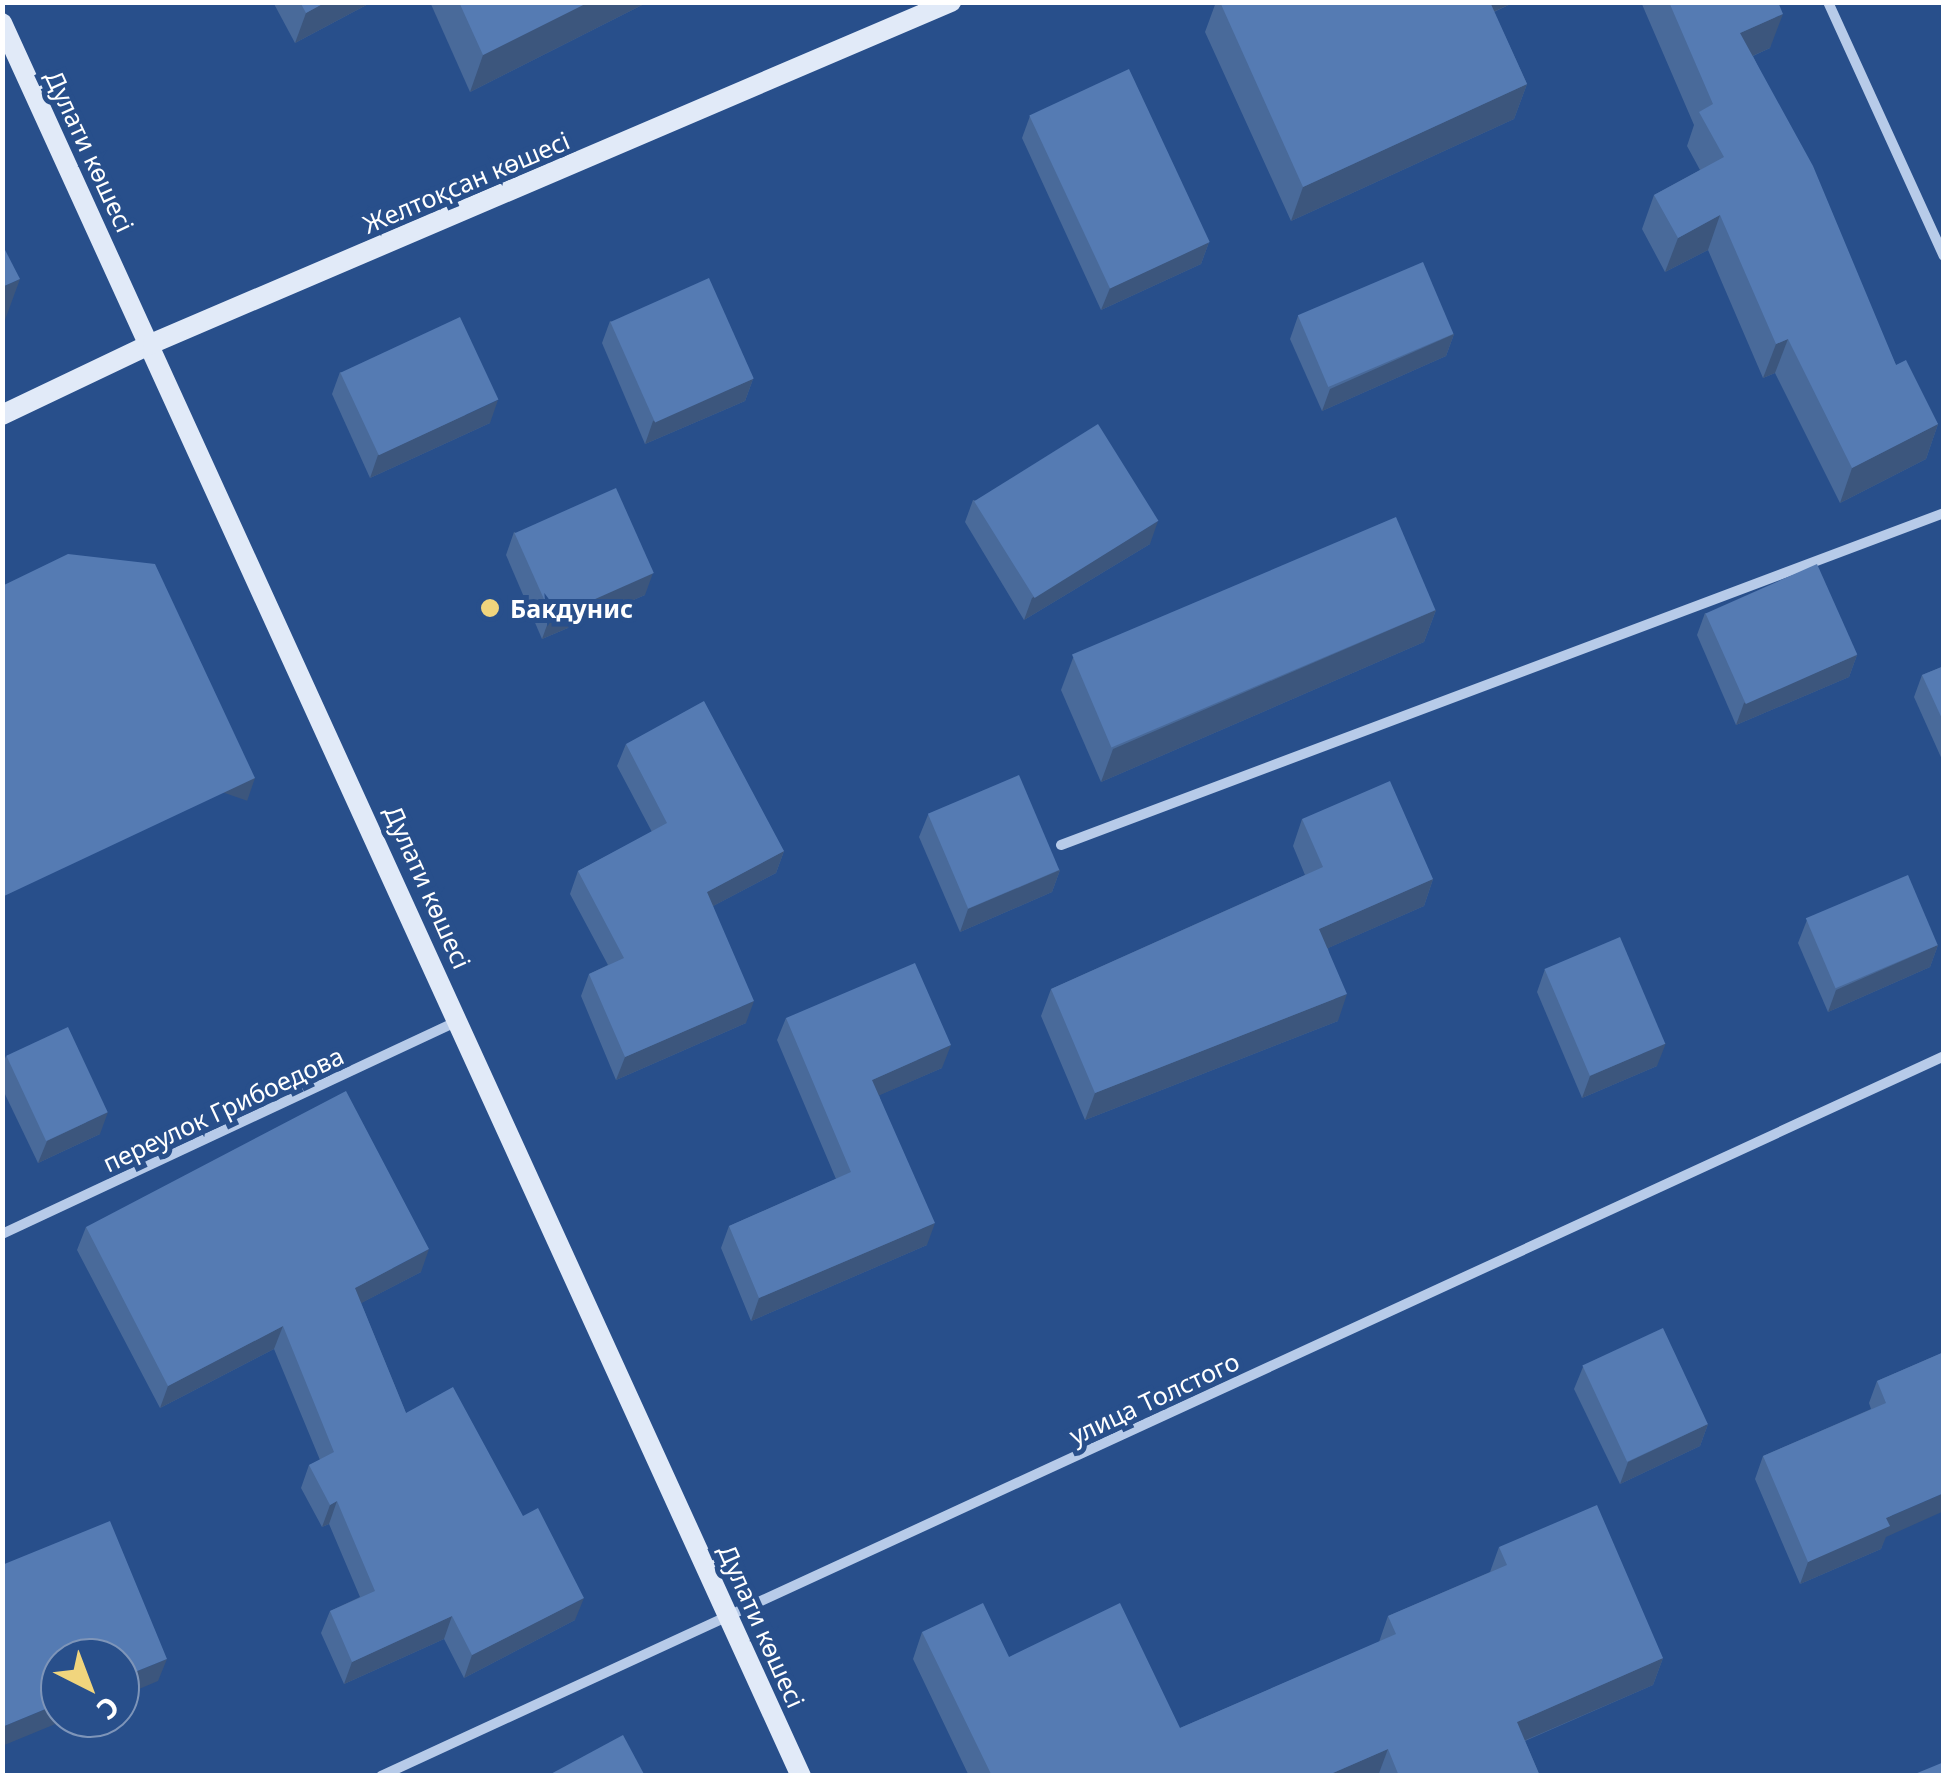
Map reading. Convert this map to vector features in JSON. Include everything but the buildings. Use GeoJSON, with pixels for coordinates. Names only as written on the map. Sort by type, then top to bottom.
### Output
{"type":"FeatureCollection","features":[{"type":"Feature","properties":{"kind":"main road","name":"Желтоқсан көшесі"},"geometry":{"type":"LineString","coordinates":[[2,415],[153,343],[951,2]]}},
{"type":"Feature","properties":{"kind":"main road","name":"Дулати көшесі"},"geometry":{"type":"LineString","coordinates":[[2,23],[153,343],[801,1776]]}},
{"type":"Feature","properties":{"kind":"street"},"geometry":{"type":"LineString","coordinates":[[1828,2],[1944,256]]}},
{"type":"Feature","properties":{"kind":"street"},"geometry":{"type":"LineString","coordinates":[[1061,845],[1944,513]]}},
{"type":"Feature","properties":{"kind":"street","name":"переулок Грибоедова"},"geometry":{"type":"LineString","coordinates":[[2,1234],[460,1019]]}},
{"type":"Feature","properties":{"kind":"street","name":"улица Толстого"},"geometry":{"type":"LineString","coordinates":[[381,1776],[1944,1056]]}},
{"type":"Feature","properties":{"kind":"place","name":"Бакдунис"},"geometry":{"type":"Point","coordinates":[490,608]}}]}
